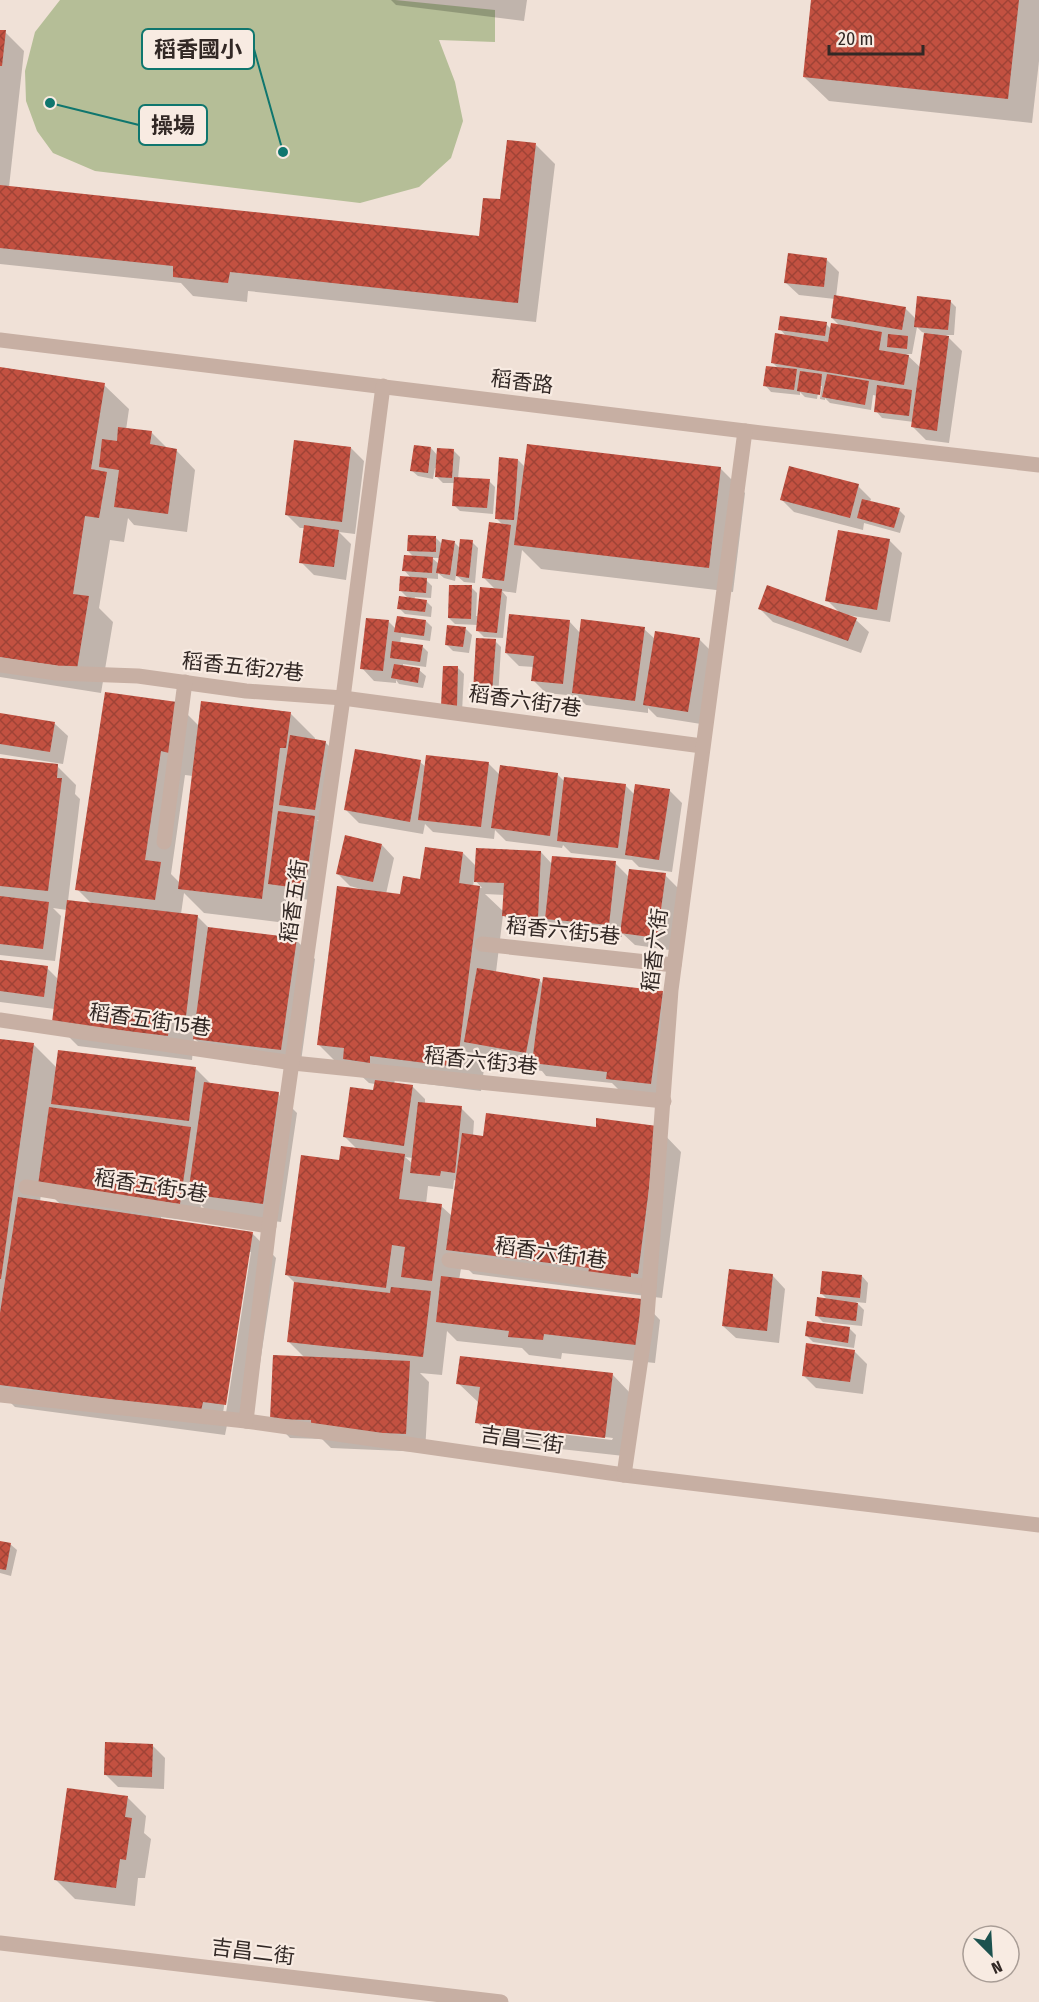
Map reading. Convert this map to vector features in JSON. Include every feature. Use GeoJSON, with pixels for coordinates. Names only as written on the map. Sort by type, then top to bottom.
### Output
{"type":"FeatureCollection","features":[{"type":"Feature","properties":{"kind":"street","name":"稻香路"},"geometry":{"type":"LineString","coordinates":[[0,340],[1039,465]]}},
{"type":"Feature","properties":{"kind":"street","name":"稻香五街"},"geometry":{"type":"LineString","coordinates":[[246,1421],[269,1226],[343,698],[382,386]]}},
{"type":"Feature","properties":{"kind":"street","name":"稻香六街"},"geometry":{"type":"LineString","coordinates":[[624,1475],[647,1317],[674,965],[745,431]]}},
{"type":"Feature","properties":{"kind":"street","name":"稻香五街27巷"},"geometry":{"type":"LineString","coordinates":[[0,665],[57,673],[138,676],[246,692],[343,698]]}},
{"type":"Feature","properties":{"kind":"street"},"geometry":{"type":"LineString","coordinates":[[164,842],[185,682]]}},
{"type":"Feature","properties":{"kind":"street","name":"稻香六街7巷"},"geometry":{"type":"LineString","coordinates":[[343,698],[702,746]]}},
{"type":"Feature","properties":{"kind":"street","name":"稻香六街5巷"},"geometry":{"type":"LineString","coordinates":[[482,944],[674,965]]}},
{"type":"Feature","properties":{"kind":"street","name":"稻香五街15巷"},"geometry":{"type":"LineString","coordinates":[[0,1020],[293,1063]]}},
{"type":"Feature","properties":{"kind":"street","name":"稻香六街3巷"},"geometry":{"type":"LineString","coordinates":[[293,1063],[664,1101]]}},
{"type":"Feature","properties":{"kind":"street","name":"稻香五街5巷"},"geometry":{"type":"LineString","coordinates":[[26,1187],[269,1226]]}},
{"type":"Feature","properties":{"kind":"street","name":"稻香六街1巷"},"geometry":{"type":"LineString","coordinates":[[449,1260],[649,1287]]}},
{"type":"Feature","properties":{"kind":"street","name":"吉昌三街"},"geometry":{"type":"LineString","coordinates":[[0,1395],[246,1421],[624,1475],[1039,1526]]}},
{"type":"Feature","properties":{"kind":"street","name":"吉昌二街"},"geometry":{"type":"LineString","coordinates":[[0,1943],[501,2002]]}},
{"type":"Feature","properties":{"kind":"green space"},"geometry":{"type":"Polygon","coordinates":[[[60,0],[395,0],[495,10],[495,42],[439,40],[455,82],[463,121],[451,158],[419,187],[360,203],[95,171],[53,153],[37,131],[26,101],[25,71],[35,32],[60,0]]]}},
{"type":"Feature","properties":{"kind":"building"},"geometry":{"type":"Polygon","coordinates":[[[811,0],[1019,0],[1008,99],[803,77],[811,0]]]}},
{"type":"Feature","properties":{"kind":"building"},"geometry":{"type":"Polygon","coordinates":[[[0,30],[6,30],[2,66],[0,66],[0,30]]]}},
{"type":"Feature","properties":{"kind":"building"},"geometry":{"type":"Polygon","coordinates":[[[507,140],[536,143],[518,303],[230,272],[228,283],[173,277],[173,266],[0,248],[0,185],[479,236],[483,198],[500,199],[507,140]]]}},
{"type":"Feature","properties":{"kind":"building"},"geometry":{"type":"Polygon","coordinates":[[[788,253],[827,258],[824,287],[784,283],[788,253]]]}},
{"type":"Feature","properties":{"kind":"building"},"geometry":{"type":"Polygon","coordinates":[[[834,295],[906,307],[902,330],[831,318],[834,295]]]}},
{"type":"Feature","properties":{"kind":"building"},"geometry":{"type":"Polygon","coordinates":[[[917,296],[951,300],[948,330],[914,327],[917,296]]]}},
{"type":"Feature","properties":{"kind":"building"},"geometry":{"type":"Polygon","coordinates":[[[780,316],[827,322],[825,336],[778,330],[780,316]]]}},
{"type":"Feature","properties":{"kind":"building"},"geometry":{"type":"Polygon","coordinates":[[[831,323],[882,332],[879,350],[909,355],[904,385],[771,363],[775,333],[828,342],[831,323]]]}},
{"type":"Feature","properties":{"kind":"building"},"geometry":{"type":"Polygon","coordinates":[[[924,333],[949,336],[937,431],[911,427],[924,333]]]}},
{"type":"Feature","properties":{"kind":"building"},"geometry":{"type":"Polygon","coordinates":[[[888,334],[908,336],[907,349],[887,347],[888,334]]]}},
{"type":"Feature","properties":{"kind":"building"},"geometry":{"type":"Polygon","coordinates":[[[766,366],[797,369],[794,390],[763,386],[766,366]]]}},
{"type":"Feature","properties":{"kind":"building"},"geometry":{"type":"Polygon","coordinates":[[[0,367],[105,383],[91,469],[107,472],[99,518],[85,516],[73,594],[89,596],[77,669],[0,657],[0,367]]]}},
{"type":"Feature","properties":{"kind":"building"},"geometry":{"type":"Polygon","coordinates":[[[800,371],[822,374],[820,395],[797,391],[800,371]]]}},
{"type":"Feature","properties":{"kind":"building"},"geometry":{"type":"Polygon","coordinates":[[[827,374],[869,381],[865,405],[822,397],[827,374]]]}},
{"type":"Feature","properties":{"kind":"building"},"geometry":{"type":"Polygon","coordinates":[[[877,385],[912,390],[909,416],[874,412],[877,385]]]}},
{"type":"Feature","properties":{"kind":"building"},"geometry":{"type":"Polygon","coordinates":[[[118,427],[152,431],[150,444],[177,449],[168,514],[114,507],[119,470],[99,467],[102,439],[117,441],[118,427]]]}},
{"type":"Feature","properties":{"kind":"building"},"geometry":{"type":"Polygon","coordinates":[[[294,440],[351,447],[342,522],[285,515],[294,440]]]}},
{"type":"Feature","properties":{"kind":"building"},"geometry":{"type":"Polygon","coordinates":[[[527,444],[721,467],[709,568],[514,545],[527,444]]]}},
{"type":"Feature","properties":{"kind":"building"},"geometry":{"type":"Polygon","coordinates":[[[414,445],[431,447],[428,473],[410,471],[414,445]]]}},
{"type":"Feature","properties":{"kind":"building"},"geometry":{"type":"Polygon","coordinates":[[[437,448],[454,449],[452,478],[435,477],[437,448]]]}},
{"type":"Feature","properties":{"kind":"building"},"geometry":{"type":"Polygon","coordinates":[[[499,457],[518,459],[514,520],[495,519],[499,457]]]}},
{"type":"Feature","properties":{"kind":"building"},"geometry":{"type":"Polygon","coordinates":[[[789,466],[859,484],[850,518],[780,500],[789,466]]]}},
{"type":"Feature","properties":{"kind":"building"},"geometry":{"type":"Polygon","coordinates":[[[454,477],[490,479],[487,508],[452,506],[454,477]]]}},
{"type":"Feature","properties":{"kind":"building"},"geometry":{"type":"Polygon","coordinates":[[[862,499],[900,508],[894,528],[857,518],[862,499]]]}},
{"type":"Feature","properties":{"kind":"building"},"geometry":{"type":"Polygon","coordinates":[[[489,522],[511,525],[504,581],[482,578],[489,522]]]}},
{"type":"Feature","properties":{"kind":"building"},"geometry":{"type":"Polygon","coordinates":[[[304,525],[339,530],[334,567],[299,563],[304,525]]]}},
{"type":"Feature","properties":{"kind":"building"},"geometry":{"type":"Polygon","coordinates":[[[838,530],[890,539],[877,610],[825,601],[838,530]]]}},
{"type":"Feature","properties":{"kind":"building"},"geometry":{"type":"Polygon","coordinates":[[[408,535],[436,536],[436,552],[407,551],[408,535]]]}},
{"type":"Feature","properties":{"kind":"building"},"geometry":{"type":"Polygon","coordinates":[[[442,539],[455,541],[450,575],[436,573],[442,539]]]}},
{"type":"Feature","properties":{"kind":"building"},"geometry":{"type":"Polygon","coordinates":[[[460,539],[473,540],[469,578],[456,576],[460,539]]]}},
{"type":"Feature","properties":{"kind":"building"},"geometry":{"type":"Polygon","coordinates":[[[404,555],[433,557],[432,573],[402,571],[404,555]]]}},
{"type":"Feature","properties":{"kind":"building"},"geometry":{"type":"Polygon","coordinates":[[[400,576],[427,578],[426,593],[399,591],[400,576]]]}},
{"type":"Feature","properties":{"kind":"building"},"geometry":{"type":"Polygon","coordinates":[[[449,585],[472,585],[471,619],[448,618],[449,585]]]}},
{"type":"Feature","properties":{"kind":"building"},"geometry":{"type":"Polygon","coordinates":[[[767,585],[857,618],[848,641],[758,609],[767,585]]]}},
{"type":"Feature","properties":{"kind":"building"},"geometry":{"type":"Polygon","coordinates":[[[480,587],[502,589],[497,633],[476,631],[480,587]]]}},
{"type":"Feature","properties":{"kind":"building"},"geometry":{"type":"Polygon","coordinates":[[[399,596],[427,600],[425,612],[397,609],[399,596]]]}},
{"type":"Feature","properties":{"kind":"building"},"geometry":{"type":"Polygon","coordinates":[[[509,614],[570,620],[563,684],[531,681],[534,656],[505,653],[509,614]]]}},
{"type":"Feature","properties":{"kind":"building"},"geometry":{"type":"Polygon","coordinates":[[[397,616],[426,620],[424,636],[394,632],[397,616]]]}},
{"type":"Feature","properties":{"kind":"building"},"geometry":{"type":"Polygon","coordinates":[[[366,618],[389,620],[383,671],[360,669],[366,618]]]}},
{"type":"Feature","properties":{"kind":"building"},"geometry":{"type":"Polygon","coordinates":[[[581,619],[645,627],[635,701],[572,693],[581,619]]]}},
{"type":"Feature","properties":{"kind":"building"},"geometry":{"type":"Polygon","coordinates":[[[447,625],[466,627],[463,647],[445,645],[447,625]]]}},
{"type":"Feature","properties":{"kind":"building"},"geometry":{"type":"Polygon","coordinates":[[[655,631],[700,638],[688,712],[643,705],[655,631]]]}},
{"type":"Feature","properties":{"kind":"building"},"geometry":{"type":"Polygon","coordinates":[[[476,638],[496,639],[492,693],[473,692],[476,638]]]}},
{"type":"Feature","properties":{"kind":"building"},"geometry":{"type":"Polygon","coordinates":[[[392,641],[423,645],[420,662],[390,658],[392,641]]]}},
{"type":"Feature","properties":{"kind":"building"},"geometry":{"type":"Polygon","coordinates":[[[394,664],[420,668],[418,683],[391,678],[394,664]]]}},
{"type":"Feature","properties":{"kind":"building"},"geometry":{"type":"Polygon","coordinates":[[[443,666],[458,666],[457,706],[441,706],[443,666]]]}},
{"type":"Feature","properties":{"kind":"building"},"geometry":{"type":"Polygon","coordinates":[[[105,692],[177,702],[169,753],[161,751],[145,860],[161,862],[155,900],[75,890],[105,692]]]}},
{"type":"Feature","properties":{"kind":"building"},"geometry":{"type":"Polygon","coordinates":[[[201,701],[291,712],[286,748],[280,748],[262,899],[178,889],[201,701]]]}},
{"type":"Feature","properties":{"kind":"building"},"geometry":{"type":"Polygon","coordinates":[[[0,713],[55,722],[50,752],[0,744],[0,713]]]}},
{"type":"Feature","properties":{"kind":"building"},"geometry":{"type":"Polygon","coordinates":[[[290,735],[326,741],[315,810],[279,805],[290,735]]]}},
{"type":"Feature","properties":{"kind":"building"},"geometry":{"type":"Polygon","coordinates":[[[355,749],[421,760],[410,822],[344,810],[355,749]]]}},
{"type":"Feature","properties":{"kind":"building"},"geometry":{"type":"Polygon","coordinates":[[[426,755],[489,762],[481,827],[418,820],[426,755]]]}},
{"type":"Feature","properties":{"kind":"building"},"geometry":{"type":"Polygon","coordinates":[[[0,758],[58,764],[57,778],[62,778],[48,891],[0,886],[0,758]]]}},
{"type":"Feature","properties":{"kind":"building"},"geometry":{"type":"Polygon","coordinates":[[[500,765],[558,773],[550,836],[491,828],[500,765]]]}},
{"type":"Feature","properties":{"kind":"building"},"geometry":{"type":"Polygon","coordinates":[[[564,777],[626,784],[618,848],[557,841],[564,777]]]}},
{"type":"Feature","properties":{"kind":"building"},"geometry":{"type":"Polygon","coordinates":[[[635,784],[670,789],[659,860],[625,855],[635,784]]]}},
{"type":"Feature","properties":{"kind":"building"},"geometry":{"type":"Polygon","coordinates":[[[278,811],[315,816],[305,889],[268,884],[278,811]]]}},
{"type":"Feature","properties":{"kind":"building"},"geometry":{"type":"Polygon","coordinates":[[[345,835],[382,844],[373,882],[336,874],[345,835]]]}},
{"type":"Feature","properties":{"kind":"building"},"geometry":{"type":"Polygon","coordinates":[[[425,847],[463,852],[459,883],[480,886],[457,1067],[370,1056],[370,1063],[343,1059],[344,1048],[317,1045],[337,886],[400,894],[403,876],[420,879],[425,847]]]}},
{"type":"Feature","properties":{"kind":"building"},"geometry":{"type":"Polygon","coordinates":[[[476,848],[541,851],[538,918],[502,916],[504,883],[474,882],[476,848]]]}},
{"type":"Feature","properties":{"kind":"building"},"geometry":{"type":"Polygon","coordinates":[[[552,856],[616,861],[609,925],[545,919],[552,856]]]}},
{"type":"Feature","properties":{"kind":"building"},"geometry":{"type":"Polygon","coordinates":[[[629,869],[666,873],[657,938],[620,933],[629,869]]]}},
{"type":"Feature","properties":{"kind":"building"},"geometry":{"type":"Polygon","coordinates":[[[0,896],[49,902],[43,949],[0,944],[0,896]]]}},
{"type":"Feature","properties":{"kind":"building"},"geometry":{"type":"Polygon","coordinates":[[[67,900],[198,915],[186,1016],[170,1014],[168,1036],[52,1022],[67,900]]]}},
{"type":"Feature","properties":{"kind":"building"},"geometry":{"type":"Polygon","coordinates":[[[208,927],[297,938],[281,1050],[193,1039],[208,927]]]}},
{"type":"Feature","properties":{"kind":"building"},"geometry":{"type":"Polygon","coordinates":[[[0,960],[48,966],[44,997],[0,991],[0,960]]]}},
{"type":"Feature","properties":{"kind":"building"},"geometry":{"type":"Polygon","coordinates":[[[477,968],[540,979],[526,1053],[464,1042],[477,968]]]}},
{"type":"Feature","properties":{"kind":"building"},"geometry":{"type":"Polygon","coordinates":[[[543,977],[663,991],[651,1084],[606,1079],[607,1072],[532,1063],[543,977]]]}},
{"type":"Feature","properties":{"kind":"building"},"geometry":{"type":"Polygon","coordinates":[[[0,1039],[34,1043],[1,1279],[0,1279],[0,1039]]]}},
{"type":"Feature","properties":{"kind":"building"},"geometry":{"type":"Polygon","coordinates":[[[58,1050],[196,1067],[189,1121],[51,1104],[58,1050]]]}},
{"type":"Feature","properties":{"kind":"building"},"geometry":{"type":"Polygon","coordinates":[[[375,1080],[413,1085],[404,1146],[343,1137],[350,1087],[373,1090],[375,1080]]]}},
{"type":"Feature","properties":{"kind":"building"},"geometry":{"type":"Polygon","coordinates":[[[204,1082],[279,1092],[263,1204],[188,1194],[204,1082]]]}},
{"type":"Feature","properties":{"kind":"building"},"geometry":{"type":"Polygon","coordinates":[[[418,1102],[462,1106],[455,1173],[441,1171],[440,1176],[410,1173],[418,1102]]]}},
{"type":"Feature","properties":{"kind":"building"},"geometry":{"type":"Polygon","coordinates":[[[49,1107],[191,1127],[180,1204],[38,1185],[49,1107]]]}},
{"type":"Feature","properties":{"kind":"building"},"geometry":{"type":"Polygon","coordinates":[[[486,1113],[596,1127],[596,1118],[657,1126],[638,1274],[631,1273],[631,1279],[588,1274],[589,1268],[446,1250],[462,1133],[483,1136],[486,1113]]]}},
{"type":"Feature","properties":{"kind":"building"},"geometry":{"type":"Polygon","coordinates":[[[341,1146],[405,1154],[399,1199],[442,1204],[432,1281],[401,1277],[405,1247],[392,1245],[386,1288],[285,1275],[301,1155],[339,1160],[341,1146]]]}},
{"type":"Feature","properties":{"kind":"building"},"geometry":{"type":"Polygon","coordinates":[[[18,1197],[253,1232],[226,1405],[203,1402],[201,1411],[0,1385],[0,1313],[18,1197]]]}},
{"type":"Feature","properties":{"kind":"building"},"geometry":{"type":"Polygon","coordinates":[[[729,1269],[773,1274],[767,1331],[722,1326],[729,1269]]]}},
{"type":"Feature","properties":{"kind":"building"},"geometry":{"type":"Polygon","coordinates":[[[822,1271],[862,1275],[860,1298],[820,1294],[822,1271]]]}},
{"type":"Feature","properties":{"kind":"building"},"geometry":{"type":"Polygon","coordinates":[[[441,1276],[642,1299],[636,1345],[544,1334],[543,1340],[508,1337],[509,1331],[436,1322],[441,1276]]]}},
{"type":"Feature","properties":{"kind":"building"},"geometry":{"type":"Polygon","coordinates":[[[294,1282],[390,1293],[391,1287],[431,1291],[423,1357],[287,1342],[294,1282]]]}},
{"type":"Feature","properties":{"kind":"building"},"geometry":{"type":"Polygon","coordinates":[[[817,1297],[858,1303],[856,1321],[815,1316],[817,1297]]]}},
{"type":"Feature","properties":{"kind":"building"},"geometry":{"type":"Polygon","coordinates":[[[807,1321],[850,1327],[848,1343],[805,1336],[807,1321]]]}},
{"type":"Feature","properties":{"kind":"building"},"geometry":{"type":"Polygon","coordinates":[[[806,1343],[855,1350],[850,1382],[802,1376],[806,1343]]]}},
{"type":"Feature","properties":{"kind":"building"},"geometry":{"type":"Polygon","coordinates":[[[273,1355],[410,1361],[406,1434],[311,1430],[311,1420],[270,1419],[273,1355]]]}},
{"type":"Feature","properties":{"kind":"building"},"geometry":{"type":"Polygon","coordinates":[[[460,1356],[613,1373],[605,1438],[475,1423],[480,1387],[456,1384],[460,1356]]]}},
{"type":"Feature","properties":{"kind":"building"},"geometry":{"type":"Polygon","coordinates":[[[0,1541],[11,1543],[6,1570],[0,1569],[0,1541]]]}},
{"type":"Feature","properties":{"kind":"building"},"geometry":{"type":"Polygon","coordinates":[[[105,1742],[153,1744],[152,1777],[104,1775],[105,1742]]]}},
{"type":"Feature","properties":{"kind":"building"},"geometry":{"type":"Polygon","coordinates":[[[67,1788],[128,1796],[125,1817],[132,1818],[126,1860],[120,1859],[116,1888],[54,1880],[67,1788]]]}},
{"type":"Feature","properties":{"kind":"place","name":"操場"},"geometry":{"type":"Point","coordinates":[50,103]}},
{"type":"Feature","properties":{"kind":"place","name":"稻香國小"},"geometry":{"type":"Point","coordinates":[283,152]}}]}
